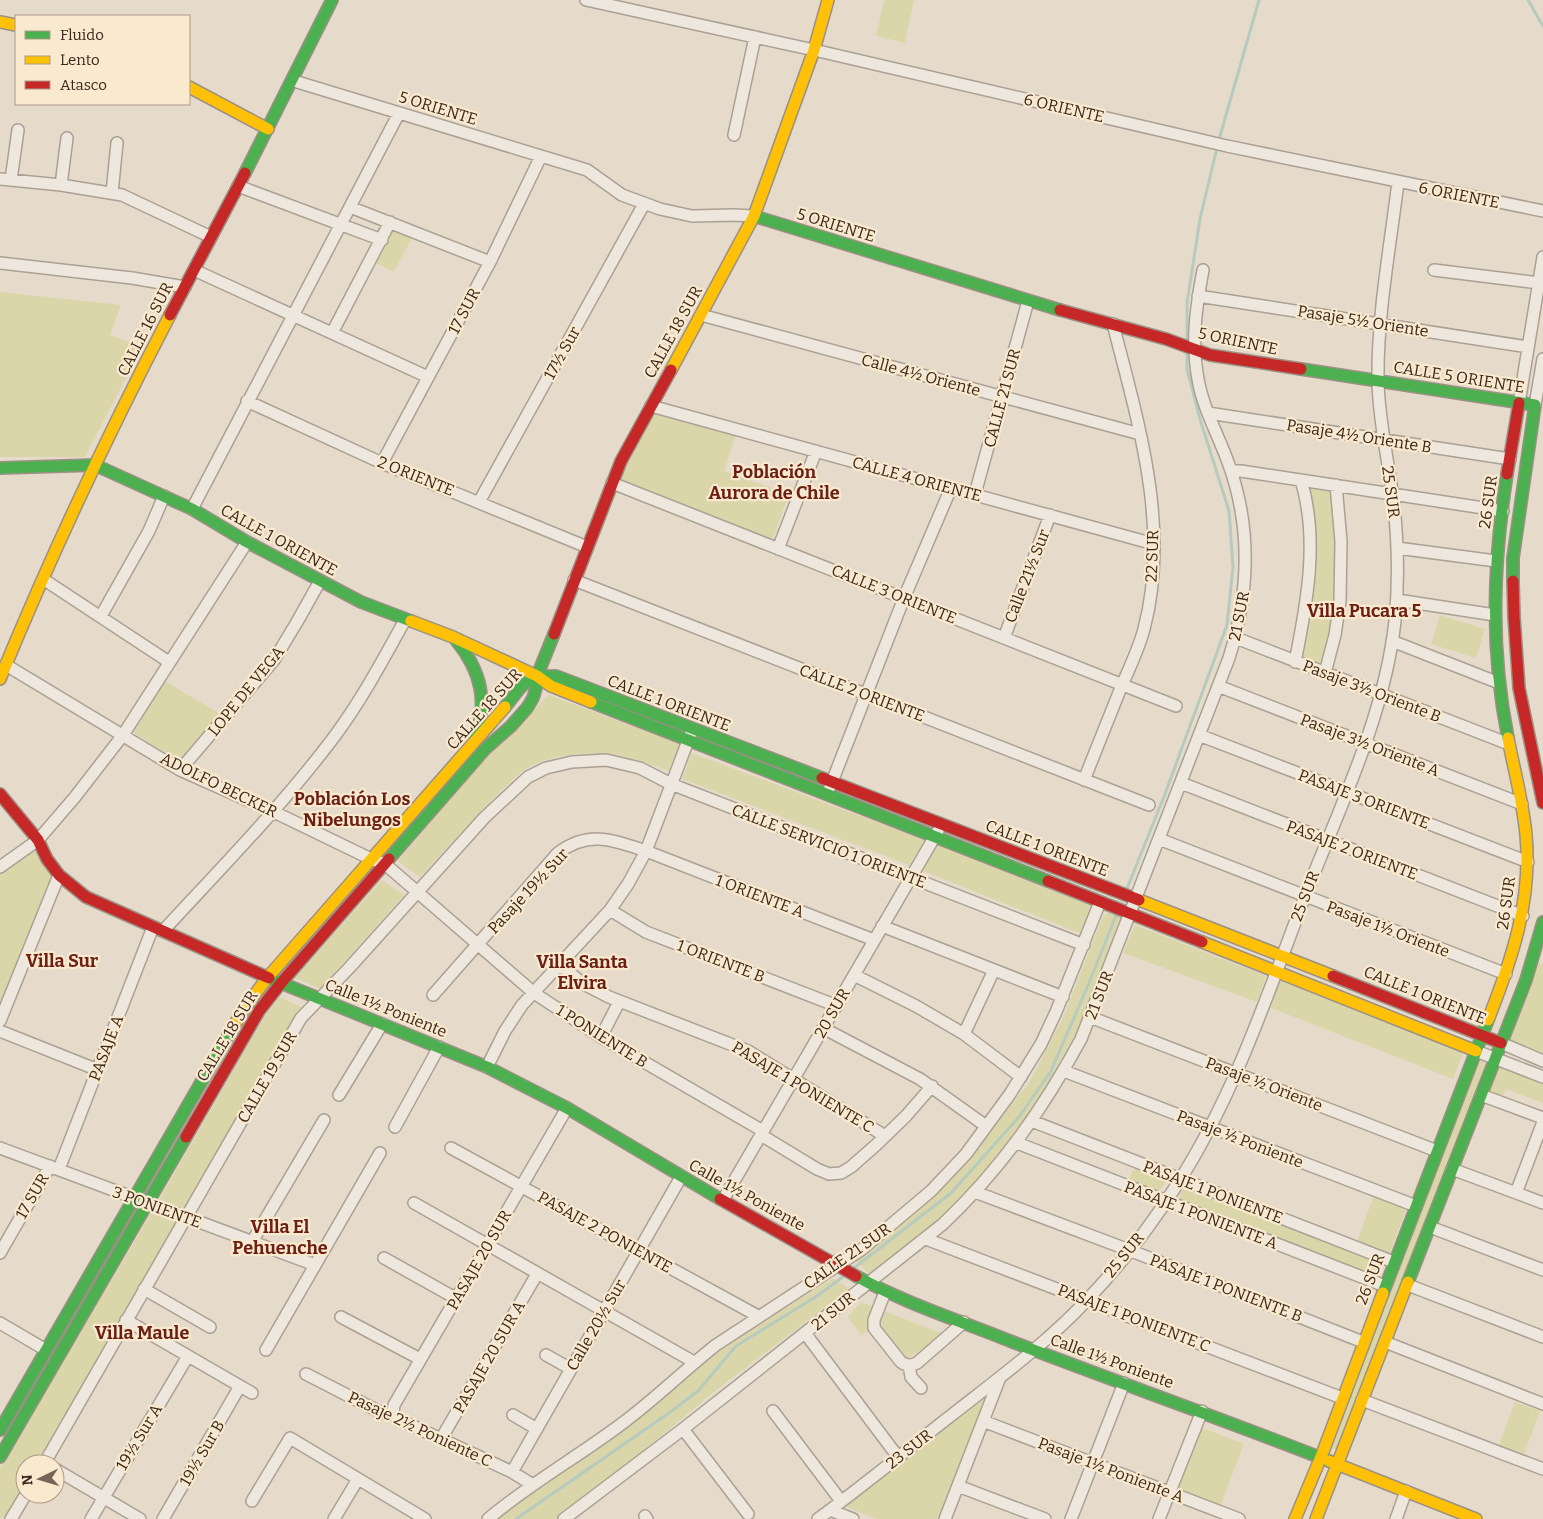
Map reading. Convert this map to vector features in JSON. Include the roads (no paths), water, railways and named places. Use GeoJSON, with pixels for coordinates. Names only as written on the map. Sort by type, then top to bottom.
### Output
{"type":"FeatureCollection","features":[{"type":"Feature","properties":{"kind":"street","name":"CALLE 16 SUR"},"geometry":{"type":"LineString","coordinates":[[0,679],[95,465],[185,287],[294,81],[332,0]]}},
{"type":"Feature","properties":{"kind":"street","name":"6 ORIENTE"},"geometry":{"type":"LineString","coordinates":[[586,0],[814,50],[1227,146],[1543,211]]}},
{"type":"Feature","properties":{"kind":"street","name":"CALLE 18 SUR"},"geometry":{"type":"LineString","coordinates":[[0,1457],[252,1024],[281,983],[485,749],[523,712],[533,698],[538,686],[537,676],[612,483],[650,406],[702,315],[754,216],[814,50],[828,0]]}},
{"type":"Feature","properties":{"kind":"street"},"geometry":{"type":"LineString","coordinates":[[0,22],[15,24]]}},
{"type":"Feature","properties":{"kind":"street"},"geometry":{"type":"LineString","coordinates":[[734,136],[755,38]]}},
{"type":"Feature","properties":{"kind":"street","name":"5 ORIENTE"},"geometry":{"type":"LineString","coordinates":[[294,81],[587,170],[622,195],[670,212],[692,216],[754,216],[1028,301],[1113,324],[1217,356],[1378,381]]}},
{"type":"Feature","properties":{"kind":"street"},"geometry":{"type":"LineString","coordinates":[[190,89],[268,130]]}},
{"type":"Feature","properties":{"kind":"street"},"geometry":{"type":"LineString","coordinates":[[192,509],[399,113]]}},
{"type":"Feature","properties":{"kind":"street"},"geometry":{"type":"LineString","coordinates":[[18,130],[6,179],[122,194],[211,237]]}},
{"type":"Feature","properties":{"kind":"street"},"geometry":{"type":"LineString","coordinates":[[61,185],[67,138]]}},
{"type":"Feature","properties":{"kind":"street"},"geometry":{"type":"LineString","coordinates":[[112,193],[117,143]]}},
{"type":"Feature","properties":{"kind":"street","name":"17 SUR"},"geometry":{"type":"LineString","coordinates":[[382,463],[490,262],[541,156]]}},
{"type":"Feature","properties":{"kind":"street","name":"25 SUR"},"geometry":{"type":"LineString","coordinates":[[999,1378],[1034,1350],[1088,1300],[1166,1201],[1210,1128],[1236,1073],[1365,743],[1388,667],[1397,600],[1397,548],[1392,494],[1383,440],[1378,381],[1381,324],[1398,182]]}},
{"type":"Feature","properties":{"kind":"street"},"geometry":{"type":"LineString","coordinates":[[238,186],[382,240]]}},
{"type":"Feature","properties":{"kind":"street","name":"17½ Sur"},"geometry":{"type":"LineString","coordinates":[[479,502],[644,204]]}},
{"type":"Feature","properties":{"kind":"street"},"geometry":{"type":"LineString","coordinates":[[350,207],[490,262]]}},
{"type":"Feature","properties":{"kind":"street"},"geometry":{"type":"LineString","coordinates":[[332,333],[390,222]]}},
{"type":"Feature","properties":{"kind":"street","name":"26 SUR"},"geometry":{"type":"LineString","coordinates":[[1296,1519],[1506,974],[1517,942],[1523,916],[1528,862],[1526,835],[1499,683],[1495,615],[1496,561],[1510,459],[1543,257]]}},
{"type":"Feature","properties":{"kind":"street"},"geometry":{"type":"LineString","coordinates":[[0,262],[132,278],[185,287]]}},
{"type":"Feature","properties":{"kind":"street"},"geometry":{"type":"LineString","coordinates":[[194,270],[428,377]]}},
{"type":"Feature","properties":{"kind":"street","name":"21 SUR"},"geometry":{"type":"LineString","coordinates":[[564,1519],[683,1429],[804,1333],[864,1281],[926,1239],[975,1192],[1017,1143],[1064,1072],[1081,1039],[1090,1017],[1122,911],[1159,840],[1236,638],[1244,595],[1246,552],[1242,514],[1232,471],[1208,413],[1189,348],[1203,270]]}},
{"type":"Feature","properties":{"kind":"street"},"geometry":{"type":"LineString","coordinates":[[1434,270],[1539,283]]}},
{"type":"Feature","properties":{"kind":"street","name":"Pasaje 5½ Oriente"},"geometry":{"type":"LineString","coordinates":[[1198,296],[1528,347]]}},
{"type":"Feature","properties":{"kind":"street","name":"CALLE 21 SUR"},"geometry":{"type":"LineString","coordinates":[[975,494],[1028,301]]}},
{"type":"Feature","properties":{"kind":"street","name":"Calle 4½ Oriente"},"geometry":{"type":"LineString","coordinates":[[702,315],[1140,434]]}},
{"type":"Feature","properties":{"kind":"street","name":"22 SUR"},"geometry":{"type":"LineString","coordinates":[[1084,780],[1141,638],[1146,619],[1154,544],[1151,502],[1140,434],[1113,324]]}},
{"type":"Feature","properties":{"kind":"street","name":"26 SUR"},"geometry":{"type":"LineString","coordinates":[[1543,359],[1513,558],[1514,617],[1519,688],[1543,802]]}},
{"type":"Feature","properties":{"kind":"street","name":"CALLE 5 ORIENTE"},"geometry":{"type":"LineString","coordinates":[[1378,381],[1536,405]]}},
{"type":"Feature","properties":{"kind":"street","name":"2 ORIENTE"},"geometry":{"type":"LineString","coordinates":[[247,401],[382,463],[587,547]]}},
{"type":"Feature","properties":{"kind":"street","name":"CALLE 4 ORIENTE"},"geometry":{"type":"LineString","coordinates":[[650,406],[1154,544]]}},
{"type":"Feature","properties":{"kind":"street","name":"Pasaje 4½ Oriente B"},"geometry":{"type":"LineString","coordinates":[[1208,413],[1510,459]]}},
{"type":"Feature","properties":{"kind":"street"},"geometry":{"type":"LineString","coordinates":[[778,549],[816,451]]}},
{"type":"Feature","properties":{"kind":"street","name":"CALLE 1 ORIENTE"},"geometry":{"type":"LineString","coordinates":[[0,468],[95,465],[192,509],[247,542],[362,602],[453,637],[537,676],[551,686],[1476,1051]]}},
{"type":"Feature","properties":{"kind":"street"},"geometry":{"type":"LineString","coordinates":[[1232,471],[1503,511]]}},
{"type":"Feature","properties":{"kind":"street"},"geometry":{"type":"LineString","coordinates":[[1295,662],[1309,582],[1309,527],[1305,494],[1301,480]]}},
{"type":"Feature","properties":{"kind":"street","name":"CALLE 3 ORIENTE"},"geometry":{"type":"LineString","coordinates":[[612,483],[1176,706]]}},
{"type":"Feature","properties":{"kind":"street"},"geometry":{"type":"LineString","coordinates":[[1325,673],[1336,635],[1340,601],[1341,540],[1336,485]]}},
{"type":"Feature","properties":{"kind":"street"},"geometry":{"type":"LineString","coordinates":[[827,794],[904,598],[951,488]]}},
{"type":"Feature","properties":{"kind":"street"},"geometry":{"type":"LineString","coordinates":[[101,616],[149,531],[164,496]]}},
{"type":"Feature","properties":{"kind":"street","name":"Calle 21½ Sur"},"geometry":{"type":"LineString","coordinates":[[1004,638],[1050,515]]}},
{"type":"Feature","properties":{"kind":"street"},"geometry":{"type":"LineString","coordinates":[[0,867],[38,840],[75,797],[123,735],[247,542]]}},
{"type":"Feature","properties":{"kind":"street"},"geometry":{"type":"LineString","coordinates":[[1397,548],[1496,561]]}},
{"type":"Feature","properties":{"kind":"street"},"geometry":{"type":"LineString","coordinates":[[43,579],[169,662]]}},
{"type":"Feature","properties":{"kind":"street","name":"CALLE 2 ORIENTE"},"geometry":{"type":"LineString","coordinates":[[574,580],[1149,806]]}},
{"type":"Feature","properties":{"kind":"street","name":"LOPE DE VEGA"},"geometry":{"type":"LineString","coordinates":[[180,770],[274,660],[298,622],[320,581]]}},
{"type":"Feature","properties":{"kind":"street"},"geometry":{"type":"LineString","coordinates":[[1397,600],[1495,615]]}},
{"type":"Feature","properties":{"kind":"street"},"geometry":{"type":"LineString","coordinates":[[158,929],[272,811],[334,737],[371,680],[405,620]]}},
{"type":"Feature","properties":{"kind":"street"},"geometry":{"type":"LineString","coordinates":[[453,637],[468,655],[481,688],[481,718],[473,745]]}},
{"type":"Feature","properties":{"kind":"street","name":"Pasaje 3½ Oriente B"},"geometry":{"type":"LineString","coordinates":[[1236,638],[1509,744]]}},
{"type":"Feature","properties":{"kind":"street"},"geometry":{"type":"LineString","coordinates":[[1392,642],[1499,683]]}},
{"type":"Feature","properties":{"kind":"street","name":"ADOLFO BECKER"},"geometry":{"type":"LineString","coordinates":[[6,665],[180,770],[385,864]]}},
{"type":"Feature","properties":{"kind":"street","name":"CALLE 18 SUR"},"geometry":{"type":"LineString","coordinates":[[0,1430],[246,1006],[268,978],[528,680],[537,676]]}},
{"type":"Feature","properties":{"kind":"street","name":"CALLE 1 ORIENTE"},"geometry":{"type":"LineString","coordinates":[[537,676],[556,676],[1282,955],[1543,1061]]}},
{"type":"Feature","properties":{"kind":"street","name":"Pasaje 3½ Oriente A"},"geometry":{"type":"LineString","coordinates":[[1218,686],[1522,804]]}},
{"type":"Feature","properties":{"kind":"street"},"geometry":{"type":"LineString","coordinates":[[488,1067],[512,1019],[522,1005],[610,910],[628,884],[646,851],[670,784],[693,729]]}},
{"type":"Feature","properties":{"kind":"street","name":"PASAJE 3 ORIENTE"},"geometry":{"type":"LineString","coordinates":[[1199,735],[1528,862]]}},
{"type":"Feature","properties":{"kind":"street","name":"CALLE SERVICIO 1 ORIENTE"},"geometry":{"type":"LineString","coordinates":[[572,762],[606,760],[640,768],[670,784],[1084,945]]}},
{"type":"Feature","properties":{"kind":"street","name":"CALLE 19 SUR"},"geometry":{"type":"LineString","coordinates":[[54,1454],[126,1320],[301,1018],[350,967],[484,818],[528,777],[546,768],[572,762]]}},
{"type":"Feature","properties":{"kind":"street","name":"PASAJE 2 ORIENTE"},"geometry":{"type":"LineString","coordinates":[[1181,784],[1523,916]]}},
{"type":"Feature","properties":{"kind":"street","name":"Calle 1½ Poniente"},"geometry":{"type":"LineString","coordinates":[[0,794],[38,840],[47,859],[59,875],[86,897],[268,978],[488,1067],[567,1108],[681,1177],[886,1292],[1034,1350],[1202,1411],[1406,1491],[1461,1516],[1476,1519]]}},
{"type":"Feature","properties":{"kind":"street","name":"20 SUR"},"geometry":{"type":"LineString","coordinates":[[723,1200],[942,825]]}},
{"type":"Feature","properties":{"kind":"street","name":"Pasaje 19½ Sur"},"geometry":{"type":"LineString","coordinates":[[433,995],[553,859],[571,845],[586,840],[604,839],[646,851]]}},
{"type":"Feature","properties":{"kind":"street","name":"Pasaje 1½ Oriente"},"geometry":{"type":"LineString","coordinates":[[1159,840],[1506,974]]}},
{"type":"Feature","properties":{"kind":"street","name":"1 ORIENTE A"},"geometry":{"type":"LineString","coordinates":[[646,851],[874,940]]}},
{"type":"Feature","properties":{"kind":"street","name":"1 PONIENTE B"},"geometry":{"type":"LineString","coordinates":[[385,864],[534,993],[600,1037],[762,1133],[823,1172],[829,1174],[841,1172],[851,1167],[885,1136]]}},
{"type":"Feature","properties":{"kind":"street"},"geometry":{"type":"LineString","coordinates":[[0,1021],[59,875]]}},
{"type":"Feature","properties":{"kind":"street","name":"CALLE 21 SUR"},"geometry":{"type":"LineString","coordinates":[[488,1519],[509,1502],[615,1429],[694,1362],[758,1316],[842,1267],[931,1191],[966,1154],[1021,1078],[1045,1036],[1063,997],[1100,902]]}},
{"type":"Feature","properties":{"kind":"street","name":"1 ORIENTE B"},"geometry":{"type":"LineString","coordinates":[[610,910],[646,932],[836,1006]]}},
{"type":"Feature","properties":{"kind":"street"},"geometry":{"type":"LineString","coordinates":[[1316,1519],[1526,980],[1543,922]]}},
{"type":"Feature","properties":{"kind":"street"},"geometry":{"type":"LineString","coordinates":[[882,926],[1063,997]]}},
{"type":"Feature","properties":{"kind":"street","name":"PASAJE A"},"geometry":{"type":"LineString","coordinates":[[54,1168],[158,929]]}},
{"type":"Feature","properties":{"kind":"street","name":"PASAJE 1 PONIENTE C"},"geometry":{"type":"LineString","coordinates":[[559,964],[589,987],[619,1002],[748,1050],[885,1136]]}},
{"type":"Feature","properties":{"kind":"street"},"geometry":{"type":"LineString","coordinates":[[964,1034],[994,970]]}},
{"type":"Feature","properties":{"kind":"street"},"geometry":{"type":"LineString","coordinates":[[854,975],[916,1006],[964,1034],[1021,1078]]}},
{"type":"Feature","properties":{"kind":"street"},"geometry":{"type":"LineString","coordinates":[[600,1037],[619,1002]]}},
{"type":"Feature","properties":{"kind":"street","name":"Pasaje ½ Oriente"},"geometry":{"type":"LineString","coordinates":[[1090,1017],[1437,1151]]}},
{"type":"Feature","properties":{"kind":"street"},"geometry":{"type":"LineString","coordinates":[[339,1095],[382,1024]]}},
{"type":"Feature","properties":{"kind":"street"},"geometry":{"type":"LineString","coordinates":[[823,1028],[932,1086],[986,1126]]}},
{"type":"Feature","properties":{"kind":"street"},"geometry":{"type":"LineString","coordinates":[[0,1031],[98,1070]]}},
{"type":"Feature","properties":{"kind":"street"},"geometry":{"type":"LineString","coordinates":[[395,1127],[440,1047]]}},
{"type":"Feature","properties":{"kind":"street"},"geometry":{"type":"LineString","coordinates":[[1476,1051],[1543,1077]]}},
{"type":"Feature","properties":{"kind":"street","name":"Pasaje ½ Poniente"},"geometry":{"type":"LineString","coordinates":[[1064,1072],[1416,1206]]}},
{"type":"Feature","properties":{"kind":"street"},"geometry":{"type":"LineString","coordinates":[[885,1136],[932,1086]]}},
{"type":"Feature","properties":{"kind":"street"},"geometry":{"type":"LineString","coordinates":[[1481,1095],[1543,1118]]}},
{"type":"Feature","properties":{"kind":"street","name":"PASAJE 20 SUR"},"geometry":{"type":"LineString","coordinates":[[393,1413],[394,1405],[567,1108]]}},
{"type":"Feature","properties":{"kind":"street"},"geometry":{"type":"LineString","coordinates":[[252,1242],[324,1120]]}},
{"type":"Feature","properties":{"kind":"street","name":"PASAJE 1 PONIENTE"},"geometry":{"type":"LineString","coordinates":[[1032,1121],[1394,1262]]}},
{"type":"Feature","properties":{"kind":"street"},"geometry":{"type":"LineString","coordinates":[[1516,1193],[1543,1122]]}},
{"type":"Feature","properties":{"kind":"street","name":"PASAJE 1 PONIENTE A"},"geometry":{"type":"LineString","coordinates":[[1017,1143],[1385,1286]]}},
{"type":"Feature","properties":{"kind":"street","name":"3 PONIENTE"},"geometry":{"type":"LineString","coordinates":[[0,1148],[315,1266]]}},
{"type":"Feature","properties":{"kind":"street","name":"PASAJE 2 PONIENTE"},"geometry":{"type":"LineString","coordinates":[[451,1148],[758,1316]]}},
{"type":"Feature","properties":{"kind":"street"},"geometry":{"type":"LineString","coordinates":[[266,1350],[380,1152]]}},
{"type":"Feature","properties":{"kind":"street","name":"17 SUR"},"geometry":{"type":"LineString","coordinates":[[0,1253],[54,1168]]}},
{"type":"Feature","properties":{"kind":"street"},"geometry":{"type":"LineString","coordinates":[[1452,1169],[1543,1203]]}},
{"type":"Feature","properties":{"kind":"street","name":"Calle 20½ Sur"},"geometry":{"type":"LineString","coordinates":[[512,1472],[681,1177]]}},
{"type":"Feature","properties":{"kind":"street","name":"PASAJE 1 PONIENTE B"},"geometry":{"type":"LineString","coordinates":[[975,1192],[1363,1342]]}},
{"type":"Feature","properties":{"kind":"street"},"geometry":{"type":"LineString","coordinates":[[414,1203],[694,1362]]}},
{"type":"Feature","properties":{"kind":"street"},"geometry":{"type":"LineString","coordinates":[[1430,1227],[1543,1270]]}},
{"type":"Feature","properties":{"kind":"street","name":"PASAJE 1 PONIENTE C"},"geometry":{"type":"LineString","coordinates":[[926,1239],[1342,1398]]}},
{"type":"Feature","properties":{"kind":"street"},"geometry":{"type":"LineString","coordinates":[[384,1258],[456,1299]]}},
{"type":"Feature","properties":{"kind":"street","name":"PASAJE 20 SUR A"},"geometry":{"type":"LineString","coordinates":[[441,1439],[537,1274]]}},
{"type":"Feature","properties":{"kind":"street"},"geometry":{"type":"LineString","coordinates":[[1408,1285],[1543,1337]]}},
{"type":"Feature","properties":{"kind":"street"},"geometry":{"type":"LineString","coordinates":[[144,1289],[210,1327]]}},
{"type":"Feature","properties":{"kind":"street"},"geometry":{"type":"LineString","coordinates":[[886,1292],[874,1320],[874,1328],[901,1362],[909,1365],[917,1363],[964,1322]]}},
{"type":"Feature","properties":{"kind":"street"},"geometry":{"type":"LineString","coordinates":[[341,1317],[420,1360]]}},
{"type":"Feature","properties":{"kind":"street"},"geometry":{"type":"LineString","coordinates":[[126,1320],[252,1393]]}},
{"type":"Feature","properties":{"kind":"street"},"geometry":{"type":"LineString","coordinates":[[0,1323],[46,1350]]}},
{"type":"Feature","properties":{"kind":"street"},"geometry":{"type":"LineString","coordinates":[[804,1333],[898,1457]]}},
{"type":"Feature","properties":{"kind":"street"},"geometry":{"type":"LineString","coordinates":[[1385,1342],[1543,1404]]}},
{"type":"Feature","properties":{"kind":"street"},"geometry":{"type":"LineString","coordinates":[[546,1355],[571,1369]]}},
{"type":"Feature","properties":{"kind":"street","name":"19½ Sur A"},"geometry":{"type":"LineString","coordinates":[[91,1519],[188,1356]]}},
{"type":"Feature","properties":{"kind":"street"},"geometry":{"type":"LineString","coordinates":[[909,1365],[911,1378],[921,1388]]}},
{"type":"Feature","properties":{"kind":"street","name":"Pasaje 2½ Poniente C"},"geometry":{"type":"LineString","coordinates":[[306,1374],[382,1413],[393,1413],[398,1419],[512,1472],[533,1485]]}},
{"type":"Feature","properties":{"kind":"street"},"geometry":{"type":"LineString","coordinates":[[946,1519],[999,1378]]}},
{"type":"Feature","properties":{"kind":"street","name":"23 SUR"},"geometry":{"type":"LineString","coordinates":[[818,1519],[999,1378]]}},
{"type":"Feature","properties":{"kind":"street"},"geometry":{"type":"LineString","coordinates":[[1071,1519],[1124,1383]]}},
{"type":"Feature","properties":{"kind":"street","name":"19½ Sur B"},"geometry":{"type":"LineString","coordinates":[[163,1519],[240,1386]]}},
{"type":"Feature","properties":{"kind":"street"},"geometry":{"type":"LineString","coordinates":[[1362,1400],[1543,1469]]}},
{"type":"Feature","properties":{"kind":"street"},"geometry":{"type":"LineString","coordinates":[[773,1411],[841,1501]]}},
{"type":"Feature","properties":{"kind":"street"},"geometry":{"type":"LineString","coordinates":[[1160,1519],[1202,1411]]}},
{"type":"Feature","properties":{"kind":"street"},"geometry":{"type":"LineString","coordinates":[[513,1415],[537,1429]]}},
{"type":"Feature","properties":{"kind":"street","name":"Pasaje 1½ Poniente A"},"geometry":{"type":"LineString","coordinates":[[983,1421],[1240,1519]]}},
{"type":"Feature","properties":{"kind":"street"},"geometry":{"type":"LineString","coordinates":[[683,1429],[748,1514]]}},
{"type":"Feature","properties":{"kind":"street"},"geometry":{"type":"LineString","coordinates":[[252,1501],[290,1438],[425,1519]]}},
{"type":"Feature","properties":{"kind":"street"},"geometry":{"type":"LineString","coordinates":[[65,1475],[140,1519]]}},
{"type":"Feature","properties":{"kind":"street"},"geometry":{"type":"LineString","coordinates":[[334,1519],[358,1479]]}},
{"type":"Feature","properties":{"kind":"street"},"geometry":{"type":"LineString","coordinates":[[958,1486],[1045,1519]]}},
{"type":"Feature","properties":{"kind":"street"},"geometry":{"type":"LineString","coordinates":[[1396,1519],[1406,1491]]}},
{"type":"Feature","properties":{"kind":"street"},"geometry":{"type":"LineString","coordinates":[[11,1519],[20,1504]]}},
{"type":"Feature","properties":{"kind":"street"},"geometry":{"type":"LineString","coordinates":[[830,1510],[854,1519]]}},
{"type":"Feature","properties":{"kind":"waterway"},"geometry":{"type":"LineString","coordinates":[[1220,136],[1259,0]]}},
{"type":"Feature","properties":{"kind":"waterway"},"geometry":{"type":"LineString","coordinates":[[1528,0],[1543,26]]}},
{"type":"Feature","properties":{"kind":"waterway"},"geometry":{"type":"LineString","coordinates":[[1187,341],[1187,303],[1200,219],[1216,152]]}},
{"type":"Feature","properties":{"kind":"waterway"},"geometry":{"type":"LineString","coordinates":[[1126,891],[1165,794],[1227,625],[1233,567],[1229,511],[1200,419],[1187,369],[1187,352]]}},
{"type":"Feature","properties":{"kind":"waterway"},"geometry":{"type":"LineString","coordinates":[[854,1268],[951,1193],[1019,1117],[1051,1071],[1117,913]]}},
{"type":"Feature","properties":{"kind":"waterway"},"geometry":{"type":"LineString","coordinates":[[516,1519],[698,1391],[736,1346],[817,1296],[844,1276]]}},
{"type":"Feature","properties":{"kind":"district","name":"Población Aurora de Chile"},"geometry":{"type":"Point","coordinates":[774,482]}},
{"type":"Feature","properties":{"kind":"district","name":"Villa Pucara 5"},"geometry":{"type":"Point","coordinates":[1364,611]}},
{"type":"Feature","properties":{"kind":"district","name":"Población Los Nibelungos"},"geometry":{"type":"Point","coordinates":[352,810]}},
{"type":"Feature","properties":{"kind":"district","name":"Villa Sur"},"geometry":{"type":"Point","coordinates":[62,961]}},
{"type":"Feature","properties":{"kind":"district","name":"Villa Santa Elvira"},"geometry":{"type":"Point","coordinates":[582,972]}},
{"type":"Feature","properties":{"kind":"district","name":"Villa El Pehuenche"},"geometry":{"type":"Point","coordinates":[280,1237]}},
{"type":"Feature","properties":{"kind":"district","name":"Villa Maule"},"geometry":{"type":"Point","coordinates":[142,1333]}}]}
